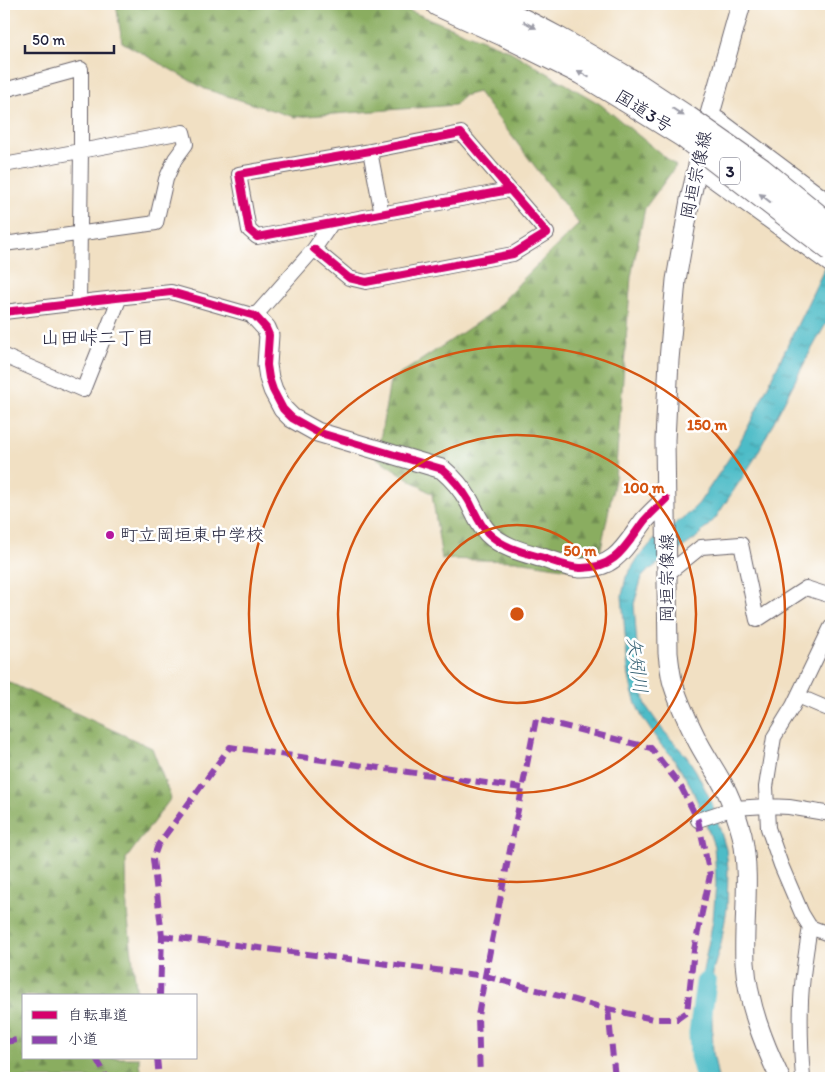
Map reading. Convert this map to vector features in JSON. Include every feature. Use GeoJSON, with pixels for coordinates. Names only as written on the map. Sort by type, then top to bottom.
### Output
{"type":"FeatureCollection","features":[{"type":"Feature","properties":{"kind":"highway","name":"国道3号"},"geometry":{"type":"LineString","coordinates":[[438,4],[581,72],[631,92],[687,118],[761,170],[831,227]]}},
{"type":"Feature","properties":{"kind":"highway","name":"国道3号"},"geometry":{"type":"LineString","coordinates":[[486,4],[508,13],[594,59],[683,135],[831,249]]}},
{"type":"Feature","properties":{"kind":"main road","name":"岡垣宗像線"},"geometry":{"type":"LineString","coordinates":[[741,4],[710,114],[697,169],[676,280],[665,440],[668,653],[676,694],[695,737],[727,792],[734,808],[741,834],[745,854],[745,962],[748,984],[756,1022],[780,1078]]}},
{"type":"Feature","properties":{"kind":"main road"},"geometry":{"type":"LineString","coordinates":[[255,316],[266,328],[268,335],[267,365],[273,390],[283,408],[292,418],[316,432],[442,469],[454,479],[489,534],[505,545],[578,568],[600,565],[621,553],[646,519],[666,499]]}},
{"type":"Feature","properties":{"kind":"street"},"geometry":{"type":"LineString","coordinates":[[4,90],[81,69],[79,303]]}},
{"type":"Feature","properties":{"kind":"street"},"geometry":{"type":"LineString","coordinates":[[710,114],[719,118],[831,203]]}},
{"type":"Feature","properties":{"kind":"street"},"geometry":{"type":"LineString","coordinates":[[4,165],[183,132],[186,144],[175,158],[166,179],[156,223],[4,244]]}},
{"type":"Feature","properties":{"kind":"street"},"geometry":{"type":"LineString","coordinates":[[314,249],[349,278],[366,282],[513,254],[547,233],[461,133],[239,174],[249,230],[257,237],[509,190]]}},
{"type":"Feature","properties":{"kind":"street"},"geometry":{"type":"LineString","coordinates":[[370,151],[382,214]]}},
{"type":"Feature","properties":{"kind":"street"},"geometry":{"type":"LineString","coordinates":[[697,169],[831,266]]}},
{"type":"Feature","properties":{"kind":"street"},"geometry":{"type":"LineString","coordinates":[[4,312],[171,292],[255,316],[314,249],[332,223]]}},
{"type":"Feature","properties":{"kind":"street"},"geometry":{"type":"LineString","coordinates":[[4,356],[82,390],[120,297]]}},
{"type":"Feature","properties":{"kind":"street"},"geometry":{"type":"LineString","coordinates":[[667,571],[701,547],[741,544],[757,620],[806,588],[831,596]]}},
{"type":"Feature","properties":{"kind":"street"},"geometry":{"type":"LineString","coordinates":[[831,627],[798,696],[774,737],[766,787],[768,828],[802,914],[810,927],[831,935]]}},
{"type":"Feature","properties":{"kind":"street"},"geometry":{"type":"LineString","coordinates":[[798,696],[826,708],[831,708]]}},
{"type":"Feature","properties":{"kind":"street"},"geometry":{"type":"LineString","coordinates":[[698,820],[734,808],[767,806],[789,807],[831,814]]}},
{"type":"Feature","properties":{"kind":"street"},"geometry":{"type":"LineString","coordinates":[[803,1078],[800,1042],[801,1001],[810,927]]}},
{"type":"Feature","properties":{"kind":"green space"},"geometry":{"type":"Polygon","coordinates":[[[116,4],[392,4],[508,50],[600,104],[676,166],[645,208],[631,277],[615,479],[596,573],[517,561],[442,559],[432,494],[377,458],[390,381],[493,312],[524,278],[579,224],[478,92],[463,96],[455,105],[294,117],[205,89],[122,42],[116,4]]]}},
{"type":"Feature","properties":{"kind":"green space"},"geometry":{"type":"Polygon","coordinates":[[[4,680],[152,748],[171,798],[126,859],[127,912],[137,994],[22,994],[22,1060],[139,1060],[144,1078],[4,1078],[4,680]]]}},
{"type":"Feature","properties":{"kind":"water"},"geometry":{"type":"Polygon","coordinates":[[[831,255],[831,315],[755,458],[715,519],[695,539],[649,570],[642,577],[634,604],[639,674],[646,706],[696,771],[712,803],[726,849],[728,869],[727,908],[711,986],[713,1052],[718,1078],[708,1078],[703,1047],[701,997],[702,976],[713,920],[716,884],[714,846],[689,783],[671,755],[652,732],[636,704],[628,671],[622,596],[626,577],[638,558],[654,540],[699,503],[738,445],[831,255]]]}},
{"type":"Feature","properties":{"kind":"waterway","name":"矢矧川"},"geometry":{"type":"LineString","coordinates":[[706,983],[699,1033],[700,1056],[706,1078]]}},
{"type":"Feature","properties":{"kind":"marked path"},"geometry":{"type":"LineString","coordinates":[[162,936],[485,976],[608,1009],[653,1019],[677,1019],[687,1012],[694,950],[710,875],[698,820],[680,785],[651,748],[536,719],[485,976],[478,1016],[480,1078]]}},
{"type":"Feature","properties":{"kind":"marked path"},"geometry":{"type":"LineString","coordinates":[[160,994],[162,936],[153,859],[158,845],[230,747],[522,788]]}},
{"type":"Feature","properties":{"kind":"marked path"},"geometry":{"type":"LineString","coordinates":[[608,1009],[615,1078]]}},
{"type":"Feature","properties":{"kind":"marked path"},"geometry":{"type":"LineString","coordinates":[[4,1042],[22,1039]]}},
{"type":"Feature","properties":{"kind":"marked path"},"geometry":{"type":"LineString","coordinates":[[97,1060],[107,1078]]}},
{"type":"Feature","properties":{"kind":"marked path"},"geometry":{"type":"LineString","coordinates":[[157,1060],[159,1078]]}},
{"type":"Feature","properties":{"kind":"cycle path"},"geometry":{"type":"LineString","coordinates":[[314,249],[349,278],[366,282],[513,254],[547,233],[461,133],[239,174],[249,230],[257,237],[509,190]]}},
{"type":"Feature","properties":{"kind":"cycle path"},"geometry":{"type":"LineString","coordinates":[[4,312],[171,292],[255,316],[266,328],[269,335],[267,365],[273,390],[283,409],[292,418],[317,432],[442,469],[460,487],[482,526],[494,538],[513,548],[565,565],[580,568],[592,567],[611,560],[619,554],[644,521],[666,499]]}},
{"type":"Feature","properties":{"kind":"place","name":"町立岡垣東中学校"},"geometry":{"type":"Point","coordinates":[110,535]}},
{"type":"Feature","properties":{"kind":"district","name":"山田峠二丁目"},"geometry":{"type":"Point","coordinates":[98,337]}}]}
